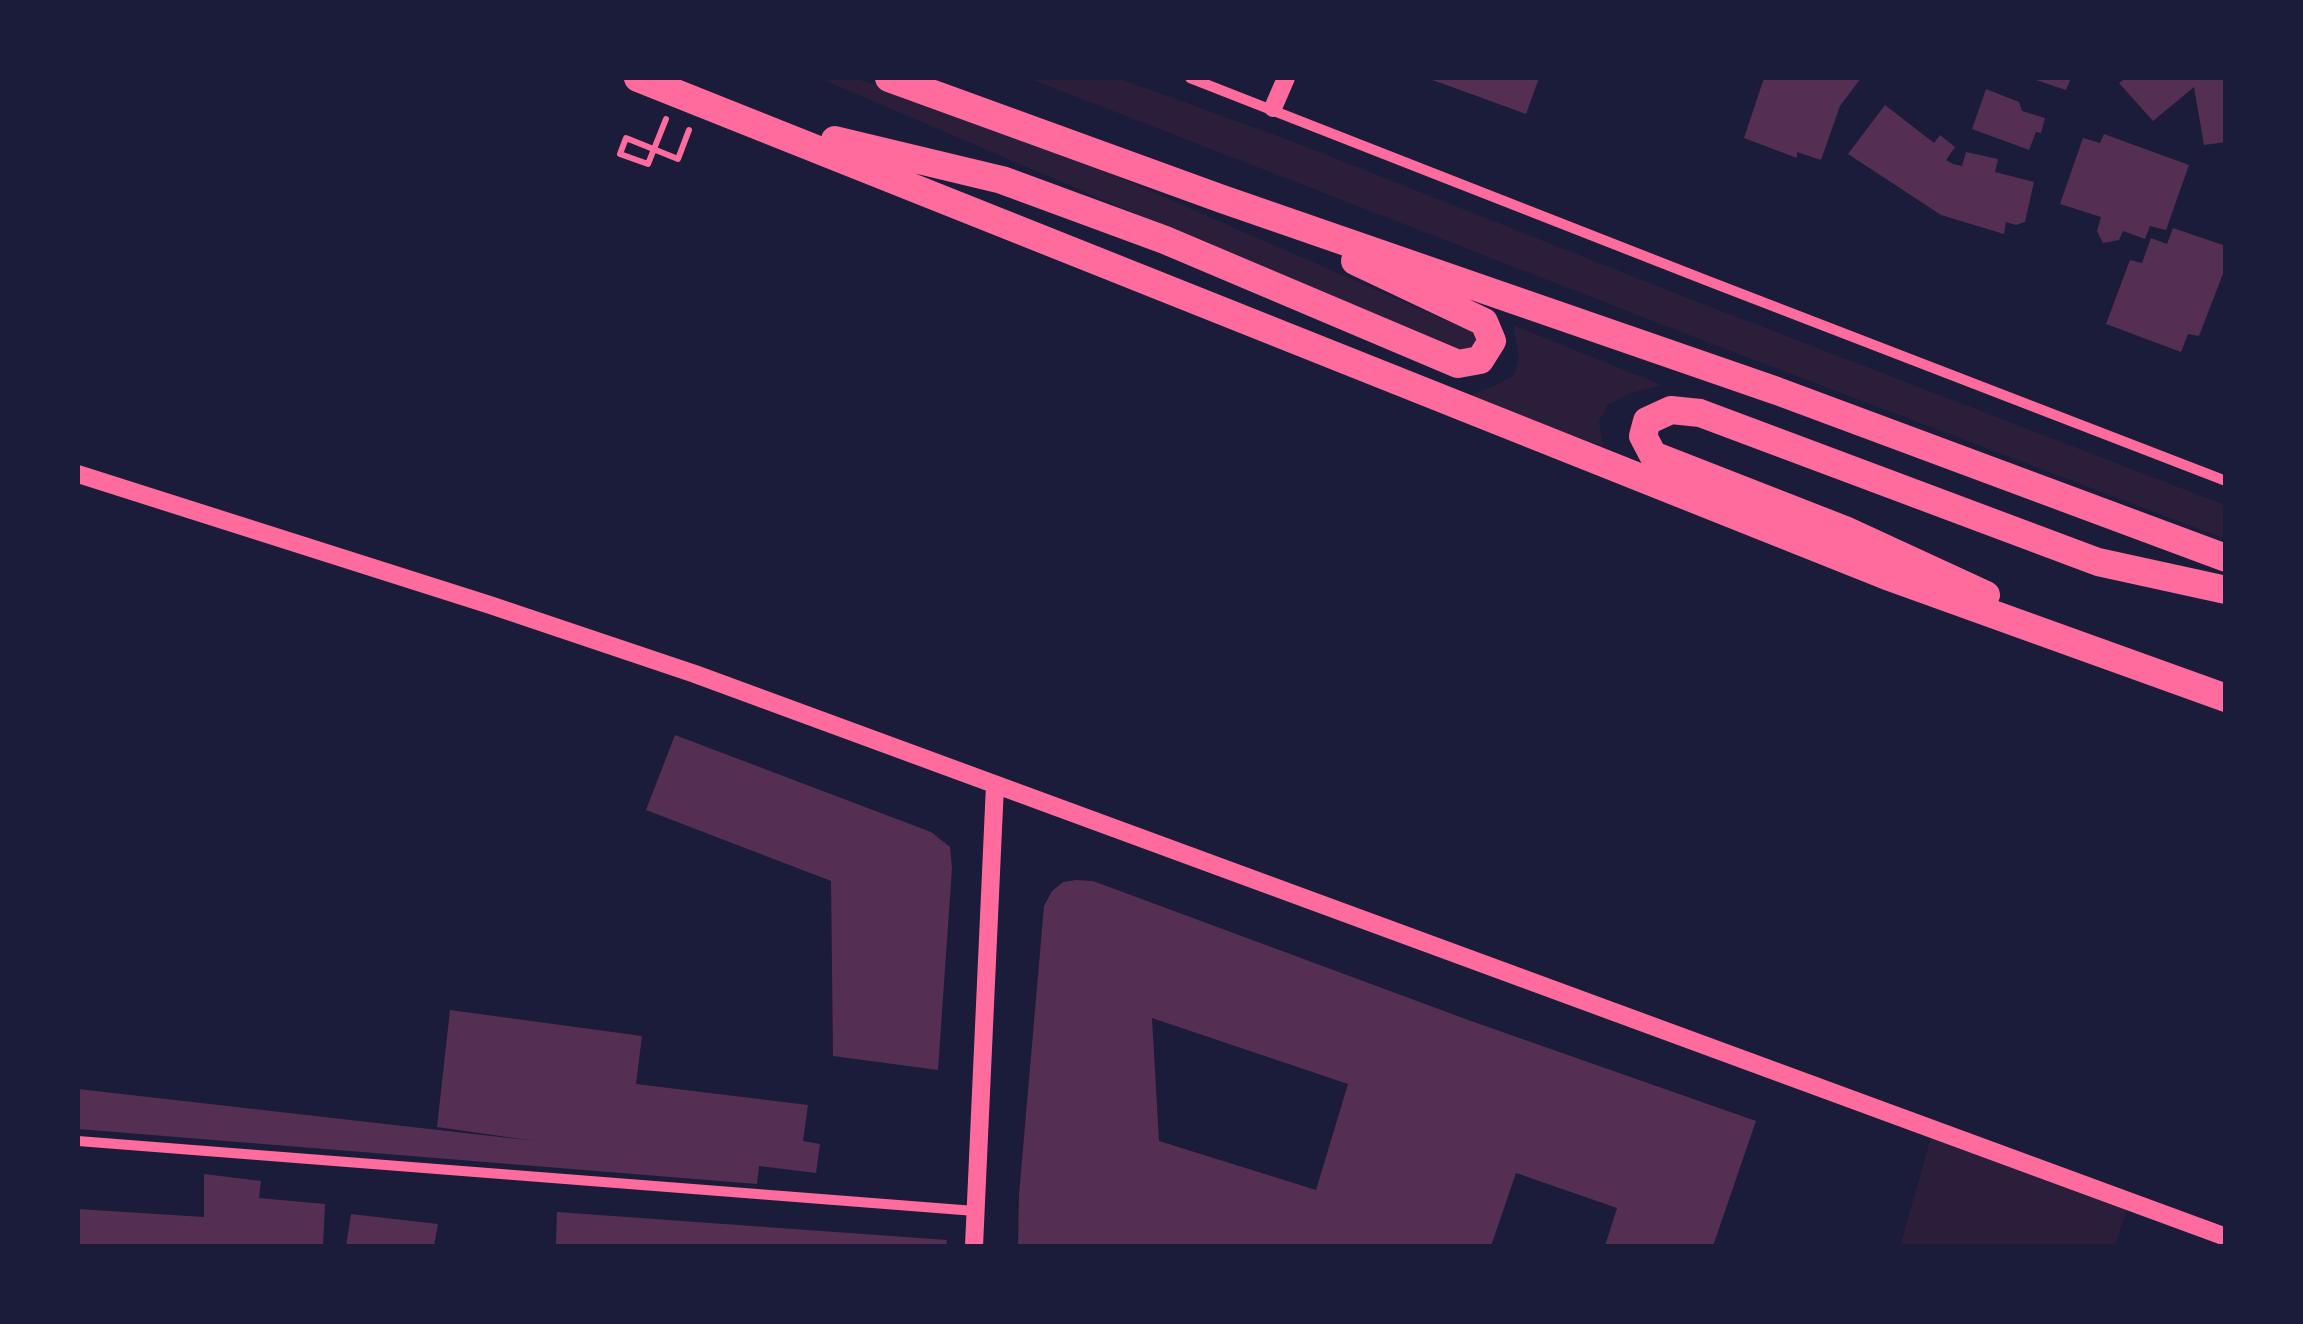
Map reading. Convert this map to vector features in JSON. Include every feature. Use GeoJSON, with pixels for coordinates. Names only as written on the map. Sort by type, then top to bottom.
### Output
{"type":"FeatureCollection","features":[{"type":"Feature","properties":{"kind":"highway"},"geometry":{"type":"LineString","coordinates":[[638,78],[1887,576],[2226,698]]}},
{"type":"Feature","properties":{"kind":"highway"},"geometry":{"type":"LineString","coordinates":[[889,78],[1222,199],[1778,391],[2226,558]]}},
{"type":"Feature","properties":{"kind":"highway"},"geometry":{"type":"LineString","coordinates":[[744,119],[1002,180],[1165,240],[1458,364],[1480,360],[1492,341],[1484,322],[1222,199]]}},
{"type":"Feature","properties":{"kind":"highway"},"geometry":{"type":"LineString","coordinates":[[2170,680],[1845,530],[1653,455],[1643,436],[1647,420],[1670,410],[1700,413],[2098,562],[2226,590]]}},
{"type":"Feature","properties":{"kind":"street"},"geometry":{"type":"LineString","coordinates":[[1190,78],[2226,481]]}},
{"type":"Feature","properties":{"kind":"street"},"geometry":{"type":"LineString","coordinates":[[1274,108],[1286,78]]}},
{"type":"Feature","properties":{"kind":"street"},"geometry":{"type":"LineString","coordinates":[[78,474],[606,644],[2226,1237]]}},
{"type":"Feature","properties":{"kind":"street"},"geometry":{"type":"LineString","coordinates":[[974,1246],[996,785]]}},
{"type":"Feature","properties":{"kind":"street"},"geometry":{"type":"LineString","coordinates":[[78,1142],[975,1211]]}},
{"type":"Feature","properties":{"kind":"path"},"geometry":{"type":"LineString","coordinates":[[648,164],[620,154],[626,138],[678,159]]}},
{"type":"Feature","properties":{"kind":"shaded area"},"geometry":{"type":"Polygon","coordinates":[[[819,78],[854,78],[990,121],[1475,333],[1479,341],[1472,352],[1459,352],[819,78]]]}},
{"type":"Feature","properties":{"kind":"shaded area"},"geometry":{"type":"Polygon","coordinates":[[[1028,78],[1118,78],[1302,145],[2225,505],[2225,539],[1694,337],[1028,78]]]}},
{"type":"Feature","properties":{"kind":"shaded area"},"geometry":{"type":"Polygon","coordinates":[[[1513,325],[1662,385],[1628,394],[1608,405],[1599,421],[1603,446],[1466,396],[1514,375],[1519,357],[1513,325]]]}},
{"type":"Feature","properties":{"kind":"shaded area"},"geometry":{"type":"Polygon","coordinates":[[[1933,1130],[2129,1202],[2115,1246],[1900,1246],[1933,1130]]]}},
{"type":"Feature","properties":{"kind":"building"},"geometry":{"type":"Polygon","coordinates":[[[1427,78],[1539,78],[1526,114],[1427,78]]]}},
{"type":"Feature","properties":{"kind":"building"},"geometry":{"type":"Polygon","coordinates":[[[1764,78],[1861,78],[1840,106],[1821,160],[1797,152],[1797,158],[1744,138],[1764,78]]]}},
{"type":"Feature","properties":{"kind":"building"},"geometry":{"type":"Polygon","coordinates":[[[2030,78],[2071,78],[2066,90],[2030,78]]]}},
{"type":"Feature","properties":{"kind":"building"},"geometry":{"type":"Polygon","coordinates":[[[2126,78],[2226,78],[2226,142],[2204,145],[2194,87],[2153,121],[2119,83],[2126,78]]]}},
{"type":"Feature","properties":{"kind":"building"},"geometry":{"type":"Polygon","coordinates":[[[1986,89],[2019,102],[2022,111],[2045,118],[2041,133],[2036,132],[2029,150],[1972,129],[1986,89]]]}},
{"type":"Feature","properties":{"kind":"building"},"geometry":{"type":"Polygon","coordinates":[[[1885,105],[1934,143],[1940,135],[1955,147],[1946,160],[1953,164],[1962,166],[1966,152],[1998,159],[1995,172],[2034,182],[2025,222],[2006,222],[2004,234],[1941,215],[1848,154],[1885,105]]]}},
{"type":"Feature","properties":{"kind":"building"},"geometry":{"type":"Polygon","coordinates":[[[2104,134],[2189,165],[2166,230],[2150,226],[2145,239],[2123,231],[2119,240],[2103,243],[2097,231],[2101,217],[2060,204],[2083,138],[2100,143],[2104,134]]]}},
{"type":"Feature","properties":{"kind":"building"},"geometry":{"type":"Polygon","coordinates":[[[2173,228],[2226,246],[2226,266],[2199,336],[2188,334],[2181,352],[2106,324],[2130,260],[2142,263],[2151,238],[2167,244],[2173,228]]]}},
{"type":"Feature","properties":{"kind":"building"},"geometry":{"type":"Polygon","coordinates":[[[675,735],[931,832],[950,847],[952,868],[938,1070],[833,1056],[831,881],[646,810],[675,735]]]}},
{"type":"Feature","properties":{"kind":"building"},"geometry":{"type":"Polygon","coordinates":[[[1093,881],[1756,1121],[1713,1246],[1605,1246],[1617,1208],[1516,1173],[1491,1246],[1018,1246],[1044,906],[1052,891],[1063,882],[1093,881]],[[1152,1018],[1159,1141],[1316,1190],[1348,1084],[1152,1018]]]}},
{"type":"Feature","properties":{"kind":"building"},"geometry":{"type":"Polygon","coordinates":[[[450,1010],[642,1036],[636,1084],[808,1105],[803,1141],[820,1144],[816,1173],[759,1166],[757,1184],[78,1129],[78,1089],[535,1141],[437,1127],[450,1010]]]}},
{"type":"Feature","properties":{"kind":"building"},"geometry":{"type":"Polygon","coordinates":[[[204,1174],[261,1181],[259,1198],[325,1204],[323,1246],[78,1246],[78,1209],[204,1217],[204,1174]]]}},
{"type":"Feature","properties":{"kind":"building"},"geometry":{"type":"Polygon","coordinates":[[[557,1212],[947,1240],[946,1246],[556,1244],[557,1212]]]}},
{"type":"Feature","properties":{"kind":"building"},"geometry":{"type":"Polygon","coordinates":[[[351,1214],[438,1224],[434,1246],[346,1246],[351,1214]]]}}]}
